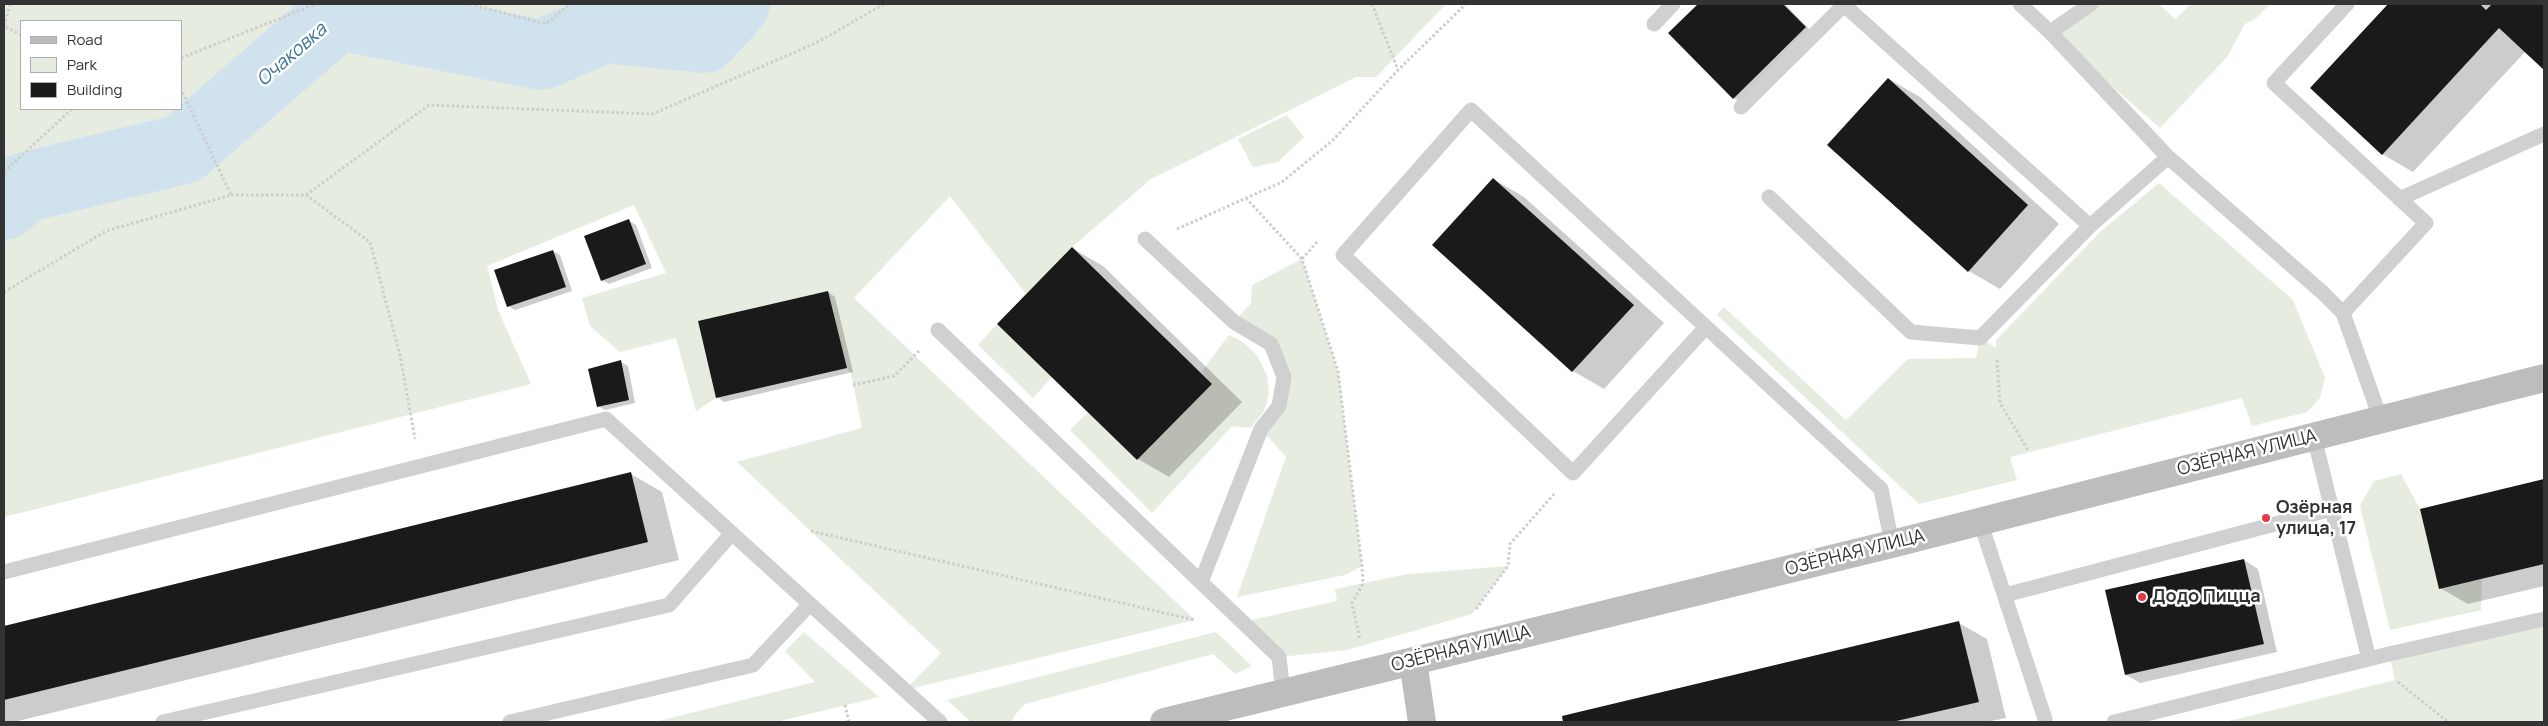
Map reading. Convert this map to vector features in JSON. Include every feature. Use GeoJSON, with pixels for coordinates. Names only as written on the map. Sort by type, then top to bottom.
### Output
{"type":"FeatureCollection","features":[{"type":"Feature","properties":{"kind":"street","name":"ОЗЁРНАЯ УЛИЦА"},"geometry":{"type":"LineString","coordinates":[[1164,722],[1892,544],[2544,378]]}},
{"type":"Feature","properties":{"kind":"street"},"geometry":{"type":"LineString","coordinates":[[1413,661],[1422,722]]}},
{"type":"Feature","properties":{"kind":"lane"},"geometry":{"type":"LineString","coordinates":[[1654,24],[1673,4]]}},
{"type":"Feature","properties":{"kind":"lane"},"geometry":{"type":"LineString","coordinates":[[2020,4],[2050,32],[2168,157],[2323,293],[2343,313],[2381,420]]}},
{"type":"Feature","properties":{"kind":"lane"},"geometry":{"type":"LineString","coordinates":[[2050,32],[2091,4]]}},
{"type":"Feature","properties":{"kind":"lane"},"geometry":{"type":"LineString","coordinates":[[2343,313],[2426,223],[2274,83],[2347,4]]}},
{"type":"Feature","properties":{"kind":"lane"},"geometry":{"type":"LineString","coordinates":[[1742,107],[1844,5],[2090,226]]}},
{"type":"Feature","properties":{"kind":"lane"},"geometry":{"type":"LineString","coordinates":[[1706,327],[1573,473],[1342,255],[1471,110],[1706,327],[1881,489],[1892,544]]}},
{"type":"Feature","properties":{"kind":"lane"},"geometry":{"type":"LineString","coordinates":[[2399,199],[2544,134]]}},
{"type":"Feature","properties":{"kind":"lane"},"geometry":{"type":"LineString","coordinates":[[1769,197],[1911,332],[1980,338],[2090,226],[2168,157]]}},
{"type":"Feature","properties":{"kind":"lane"},"geometry":{"type":"LineString","coordinates":[[1145,239],[1234,322],[1271,344],[1284,377],[1279,406],[1261,429],[1201,582]]}},
{"type":"Feature","properties":{"kind":"lane"},"geometry":{"type":"LineString","coordinates":[[938,330],[1279,657],[1283,693]]}},
{"type":"Feature","properties":{"kind":"lane"},"geometry":{"type":"LineString","coordinates":[[4,572],[606,419],[940,722]]}},
{"type":"Feature","properties":{"kind":"lane"},"geometry":{"type":"LineString","coordinates":[[2314,436],[2370,659]]}},
{"type":"Feature","properties":{"kind":"lane"},"geometry":{"type":"LineString","coordinates":[[2005,595],[2332,509]]}},
{"type":"Feature","properties":{"kind":"lane"},"geometry":{"type":"LineString","coordinates":[[1980,521],[2005,595],[2043,721]]}},
{"type":"Feature","properties":{"kind":"lane"},"geometry":{"type":"LineString","coordinates":[[162,722],[670,606],[732,533]]}},
{"type":"Feature","properties":{"kind":"lane"},"geometry":{"type":"LineString","coordinates":[[510,722],[753,665],[810,604]]}},
{"type":"Feature","properties":{"kind":"lane"},"geometry":{"type":"LineString","coordinates":[[2114,722],[2370,659],[2544,619]]}},
{"type":"Feature","properties":{"kind":"path"},"geometry":{"type":"LineString","coordinates":[[10,4],[4,26],[20,34]]}},
{"type":"Feature","properties":{"kind":"path"},"geometry":{"type":"LineString","coordinates":[[182,58],[316,4]]}},
{"type":"Feature","properties":{"kind":"path"},"geometry":{"type":"LineString","coordinates":[[470,4],[546,24],[570,4]]}},
{"type":"Feature","properties":{"kind":"path"},"geometry":{"type":"LineString","coordinates":[[4,292],[106,231],[231,195],[306,195],[429,105],[652,114],[816,43],[884,4]]}},
{"type":"Feature","properties":{"kind":"path"},"geometry":{"type":"LineString","coordinates":[[1372,4],[1398,70]]}},
{"type":"Feature","properties":{"kind":"path"},"geometry":{"type":"LineString","coordinates":[[1145,239],[1180,228],[1282,182],[1333,140],[1398,70],[1466,4]]}},
{"type":"Feature","properties":{"kind":"path"},"geometry":{"type":"LineString","coordinates":[[182,92],[231,195]]}},
{"type":"Feature","properties":{"kind":"path"},"geometry":{"type":"LineString","coordinates":[[4,172],[71,110]]}},
{"type":"Feature","properties":{"kind":"path"},"geometry":{"type":"LineString","coordinates":[[306,195],[370,242],[400,355],[420,467]]}},
{"type":"Feature","properties":{"kind":"path"},"geometry":{"type":"LineString","coordinates":[[1246,198],[1302,259],[1338,371],[1362,566],[1362,584],[1352,603],[1362,648]]}},
{"type":"Feature","properties":{"kind":"path"},"geometry":{"type":"LineString","coordinates":[[1302,259],[1323,236],[1342,255]]}},
{"type":"Feature","properties":{"kind":"path"},"geometry":{"type":"LineString","coordinates":[[854,385],[894,376],[938,330]]}},
{"type":"Feature","properties":{"kind":"path"},"geometry":{"type":"LineString","coordinates":[[1980,338],[1996,340],[2000,403],[2029,452]]}},
{"type":"Feature","properties":{"kind":"path"},"geometry":{"type":"LineString","coordinates":[[1472,614],[1508,566],[1510,544],[1573,473]]}},
{"type":"Feature","properties":{"kind":"path"},"geometry":{"type":"LineString","coordinates":[[811,531],[1195,620]]}},
{"type":"Feature","properties":{"kind":"path"},"geometry":{"type":"LineString","coordinates":[[2370,659],[2448,722]]}},
{"type":"Feature","properties":{"kind":"path"},"geometry":{"type":"LineString","coordinates":[[845,705],[849,722]]}},
{"type":"Feature","properties":{"kind":"green space"},"geometry":{"type":"Polygon","coordinates":[[[4,4],[1446,4],[1376,77],[1356,77],[1151,179],[1072,247],[1026,294],[950,196],[854,298],[1195,620],[905,690],[941,653],[737,462],[862,428],[851,373],[847,368],[828,291],[698,321],[716,398],[696,411],[676,338],[620,352],[590,326],[582,298],[666,273],[634,205],[487,266],[498,310],[531,384],[4,517],[4,4]]]}},
{"type":"Feature","properties":{"kind":"green space"},"geometry":{"type":"Polygon","coordinates":[[[2091,4],[2159,4],[2175,19],[2191,4],[2270,4],[2255,19],[2245,24],[2227,57],[2160,128],[2050,32],[2091,4]]]}},
{"type":"Feature","properties":{"kind":"green space"},"geometry":{"type":"Polygon","coordinates":[[[1287,115],[1304,137],[1278,162],[1253,167],[1238,139],[1287,115]]]}},
{"type":"Feature","properties":{"kind":"green space"},"geometry":{"type":"Polygon","coordinates":[[[2159,183],[2293,300],[2325,378],[2320,398],[2307,412],[2252,426],[2242,398],[2010,457],[2017,480],[1919,504],[1717,315],[1724,307],[1846,420],[1908,359],[1976,358],[1980,338],[1996,348],[1996,340],[2100,232],[2159,183]]]}},
{"type":"Feature","properties":{"kind":"green space"},"geometry":{"type":"Polygon","coordinates":[[[1302,259],[1338,371],[1362,566],[1345,575],[1237,597],[1286,457],[1261,429],[1284,377],[1271,344],[1234,322],[1251,303],[1252,285],[1302,259]]]}},
{"type":"Feature","properties":{"kind":"green space"},"geometry":{"type":"Polygon","coordinates":[[[997,324],[1052,377],[1033,398],[978,345],[997,324]]]}},
{"type":"Feature","properties":{"kind":"green space"},"geometry":{"type":"Polygon","coordinates":[[[1229,335],[1243,342],[1257,355],[1267,375],[1269,393],[1264,411],[1251,428],[1232,426],[1152,513],[1070,430],[1088,412],[1137,460],[1212,384],[1201,372],[1229,335]]]}},
{"type":"Feature","properties":{"kind":"green space"},"geometry":{"type":"Polygon","coordinates":[[[2401,474],[2420,509],[2439,588],[2482,579],[2481,610],[2390,630],[2360,506],[2374,481],[2401,474]]]}},
{"type":"Feature","properties":{"kind":"green space"},"geometry":{"type":"Polygon","coordinates":[[[1508,566],[1472,614],[1347,650],[1279,657],[1243,622],[1337,601],[1335,589],[1408,574],[1508,566]]]}},
{"type":"Feature","properties":{"kind":"green space"},"geometry":{"type":"Polygon","coordinates":[[[2544,619],[2544,722],[2225,722],[2395,680],[2389,654],[2544,619]]]}},
{"type":"Feature","properties":{"kind":"green space"},"geometry":{"type":"Polygon","coordinates":[[[804,632],[879,697],[776,722],[655,722],[815,682],[785,651],[804,632]]]}},
{"type":"Feature","properties":{"kind":"green space"},"geometry":{"type":"Polygon","coordinates":[[[1216,632],[1252,666],[1235,674],[1213,654],[1025,704],[1014,716],[1012,722],[971,722],[947,700],[1216,632]]]}},
{"type":"Feature","properties":{"kind":"building"},"geometry":{"type":"Polygon","coordinates":[[[1698,4],[1783,4],[1806,27],[1733,99],[1668,33],[1698,4]]]}},
{"type":"Feature","properties":{"kind":"building"},"geometry":{"type":"Polygon","coordinates":[[[2388,4],[2480,4],[2486,10],[2492,4],[2544,4],[2544,70],[2499,28],[2382,155],[2310,88],[2388,4]]]}},
{"type":"Feature","properties":{"kind":"building"},"geometry":{"type":"Polygon","coordinates":[[[1888,78],[2028,205],[1968,272],[1827,145],[1888,78]]]}},
{"type":"Feature","properties":{"kind":"building"},"geometry":{"type":"Polygon","coordinates":[[[1493,178],[1634,305],[1572,372],[1432,245],[1493,178]]]}},
{"type":"Feature","properties":{"kind":"building"},"geometry":{"type":"Polygon","coordinates":[[[629,219],[646,264],[601,281],[584,236],[629,219]]]}},
{"type":"Feature","properties":{"kind":"building"},"geometry":{"type":"Polygon","coordinates":[[[1072,247],[1212,384],[1137,460],[997,324],[1072,247]]]}},
{"type":"Feature","properties":{"kind":"building"},"geometry":{"type":"Polygon","coordinates":[[[553,250],[566,287],[507,307],[494,270],[553,250]]]}},
{"type":"Feature","properties":{"kind":"building"},"geometry":{"type":"Polygon","coordinates":[[[828,291],[847,368],[716,398],[698,321],[828,291]]]}},
{"type":"Feature","properties":{"kind":"building"},"geometry":{"type":"Polygon","coordinates":[[[621,360],[629,400],[597,407],[588,369],[621,360]]]}},
{"type":"Feature","properties":{"kind":"building"},"geometry":{"type":"Polygon","coordinates":[[[631,472],[648,542],[4,700],[4,626],[631,472]]]}},
{"type":"Feature","properties":{"kind":"building"},"geometry":{"type":"Polygon","coordinates":[[[2544,479],[2544,564],[2439,589],[2420,509],[2544,479]]]}},
{"type":"Feature","properties":{"kind":"building"},"geometry":{"type":"Polygon","coordinates":[[[2244,559],[2264,644],[2125,675],[2105,590],[2244,559]]]}},
{"type":"Feature","properties":{"kind":"building"},"geometry":{"type":"Polygon","coordinates":[[[1959,621],[1979,702],[1892,722],[1563,722],[1562,716],[1959,621]]]}},
{"type":"Feature","properties":{"kind":"waterway"},"geometry":{"type":"LineString","coordinates":[[295,52],[307,4]]}},
{"type":"Feature","properties":{"kind":"waterway","name":"Очаковка"},"geometry":{"type":"LineString","coordinates":[[4,205],[26,187],[183,149],[338,15],[541,55],[604,28],[704,38],[735,4]]}},
{"type":"Feature","properties":{"kind":"place","name":"Озёрная улица, 17"},"geometry":{"type":"Point","coordinates":[2266,518]}},
{"type":"Feature","properties":{"kind":"place","name":"Додо Пицца"},"geometry":{"type":"Point","coordinates":[2142,597]}}]}
